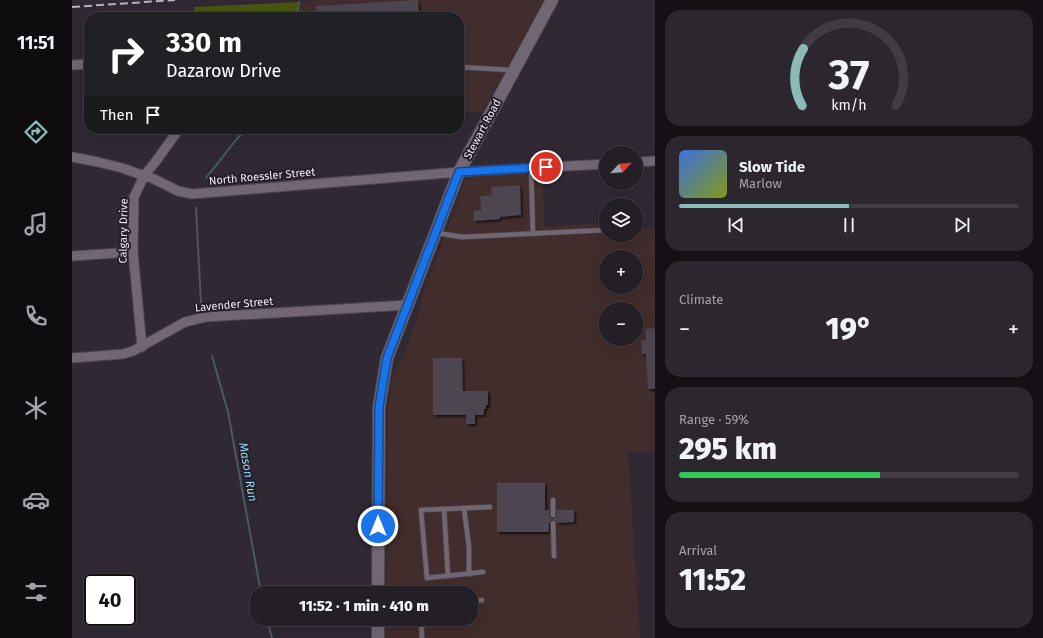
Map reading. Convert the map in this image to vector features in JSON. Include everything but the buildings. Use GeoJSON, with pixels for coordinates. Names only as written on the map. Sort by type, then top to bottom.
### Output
{"type":"FeatureCollection","features":[{"type":"Feature","properties":{"kind":"street","name":"Stewart Road"},"geometry":{"type":"LineString","coordinates":[[378,586],[380,401],[387,358],[459,172],[552,0]]}},
{"type":"Feature","properties":{"kind":"street"},"geometry":{"type":"LineString","coordinates":[[72,65],[84,64]]}},
{"type":"Feature","properties":{"kind":"street","name":"Calgary Drive"},"geometry":{"type":"LineString","coordinates":[[142,347],[132,252],[134,197],[144,176],[175,134]]}},
{"type":"Feature","properties":{"kind":"street","name":"North Roessler Street"},"geometry":{"type":"LineString","coordinates":[[72,157],[122,168],[192,194],[459,172],[599,164]]}},
{"type":"Feature","properties":{"kind":"street"},"geometry":{"type":"LineString","coordinates":[[643,162],[655,161]]}},
{"type":"Feature","properties":{"kind":"street"},"geometry":{"type":"LineString","coordinates":[[72,256],[132,252]]}},
{"type":"Feature","properties":{"kind":"street","name":"Lavender Street"},"geometry":{"type":"LineString","coordinates":[[72,358],[122,354],[142,347],[185,322],[206,317],[407,305]]}},
{"type":"Feature","properties":{"kind":"street"},"geometry":{"type":"LineString","coordinates":[[378,626],[378,638]]}},
{"type":"Feature","properties":{"kind":"lane"},"geometry":{"type":"LineString","coordinates":[[464,68],[514,70]]}},
{"type":"Feature","properties":{"kind":"lane"},"geometry":{"type":"LineString","coordinates":[[530,168],[533,234]]}},
{"type":"Feature","properties":{"kind":"lane"},"geometry":{"type":"LineString","coordinates":[[436,232],[462,237],[599,230]]}},
{"type":"Feature","properties":{"kind":"lane"},"geometry":{"type":"LineString","coordinates":[[552,500],[552,515]]}},
{"type":"Feature","properties":{"kind":"lane"},"geometry":{"type":"LineString","coordinates":[[484,572],[427,578],[421,510],[490,507]]}},
{"type":"Feature","properties":{"kind":"lane"},"geometry":{"type":"LineString","coordinates":[[464,508],[469,547],[469,574]]}},
{"type":"Feature","properties":{"kind":"lane"},"geometry":{"type":"LineString","coordinates":[[444,509],[448,576]]}},
{"type":"Feature","properties":{"kind":"lane"},"geometry":{"type":"LineString","coordinates":[[553,523],[554,556]]}},
{"type":"Feature","properties":{"kind":"lane"},"geometry":{"type":"LineString","coordinates":[[478,600],[482,600]]}},
{"type":"Feature","properties":{"kind":"lane"},"geometry":{"type":"LineString","coordinates":[[421,626],[422,638]]}},
{"type":"Feature","properties":{"kind":"shaded area"},"geometry":{"type":"Polygon","coordinates":[[[323,0],[544,0],[482,112],[464,113],[464,12],[298,12],[299,2],[323,0]]]}},
{"type":"Feature","properties":{"kind":"shaded area"},"geometry":{"type":"Polygon","coordinates":[[[542,172],[545,227],[599,223],[599,242],[643,242],[643,228],[655,227],[655,451],[628,452],[640,638],[385,638],[386,626],[478,626],[478,586],[386,586],[388,404],[393,374],[404,354],[416,322],[424,291],[466,178],[542,172]]]}},
{"type":"Feature","properties":{"kind":"green space"},"geometry":{"type":"Polygon","coordinates":[[[299,2],[298,12],[194,12],[194,7],[299,2]]]}},
{"type":"Feature","properties":{"kind":"waterway","name":"Mason Run"},"geometry":{"type":"LineString","coordinates":[[298,12],[299,2]]}},
{"type":"Feature","properties":{"kind":"waterway","name":"Mason Run"},"geometry":{"type":"LineString","coordinates":[[206,178],[241,134]]}},
{"type":"Feature","properties":{"kind":"waterway","name":"Mason Run"},"geometry":{"type":"LineString","coordinates":[[196,208],[201,303]]}},
{"type":"Feature","properties":{"kind":"waterway","name":"Mason Run"},"geometry":{"type":"LineString","coordinates":[[212,356],[228,412],[260,586]]}},
{"type":"Feature","properties":{"kind":"waterway","name":"Mason Run"},"geometry":{"type":"LineString","coordinates":[[269,626],[272,638]]}},
{"type":"Feature","properties":{"kind":"railway"},"geometry":{"type":"LineString","coordinates":[[72,7],[175,0]]}},
{"type":"Feature","properties":{"kind":"route"},"geometry":{"type":"LineString","coordinates":[[378,526],[379,407],[387,358],[459,172],[546,167]]}}]}
